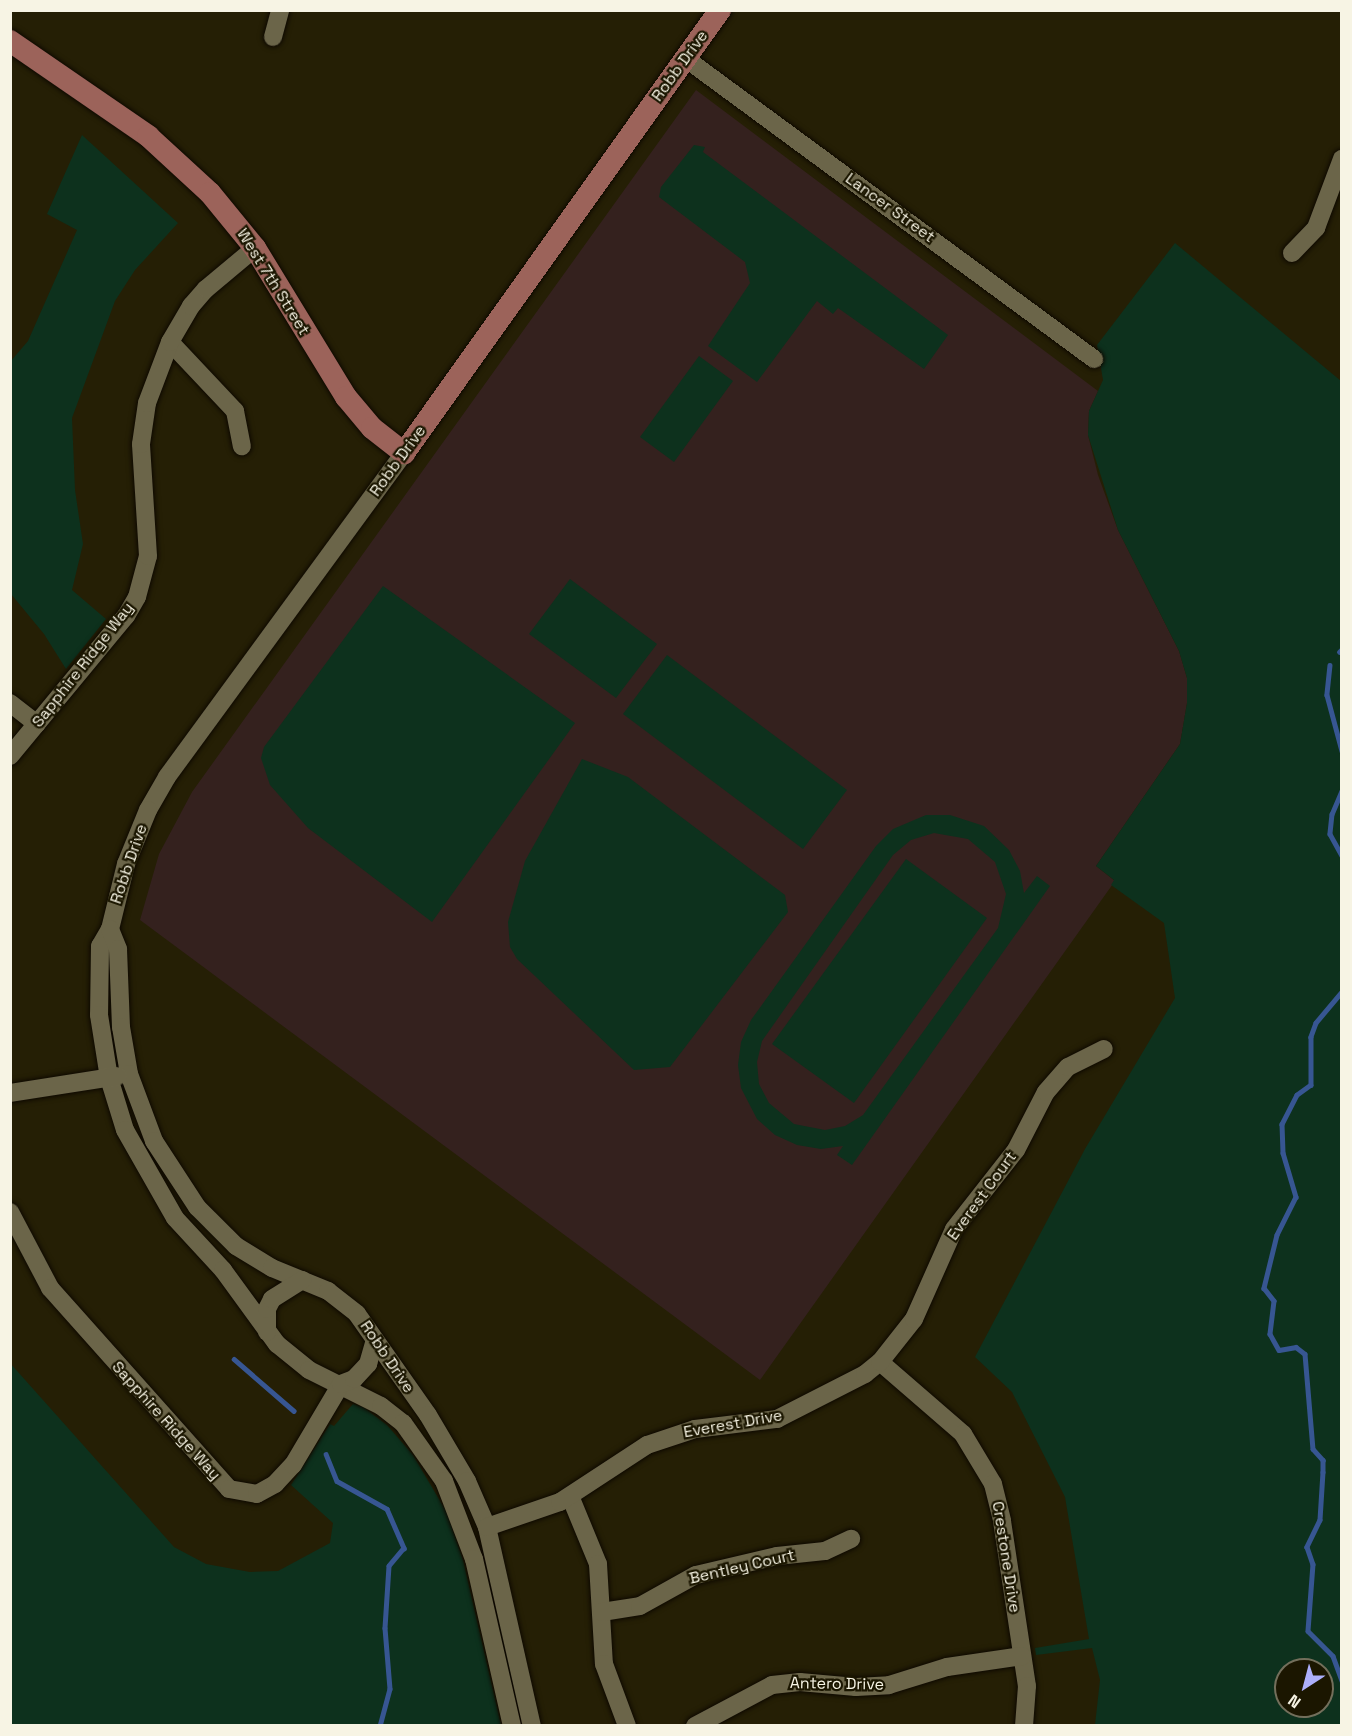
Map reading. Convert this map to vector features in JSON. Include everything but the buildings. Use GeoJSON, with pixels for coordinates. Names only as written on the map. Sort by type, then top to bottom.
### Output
{"type":"FeatureCollection","features":[{"type":"Feature","properties":{"kind":"main road","name":"Robb Drive"},"geometry":{"type":"LineString","coordinates":[[404,453],[720,10]]}},
{"type":"Feature","properties":{"kind":"main road","name":"West 7th Street"},"geometry":{"type":"LineString","coordinates":[[10,41],[171,155],[210,193],[255,248],[346,397],[372,428],[404,453]]}},
{"type":"Feature","properties":{"kind":"street"},"geometry":{"type":"LineString","coordinates":[[273,38],[280,10]]}},
{"type":"Feature","properties":{"kind":"street","name":"Lancer Street"},"geometry":{"type":"LineString","coordinates":[[685,58],[1094,359]]}},
{"type":"Feature","properties":{"kind":"street"},"geometry":{"type":"LineString","coordinates":[[1292,253],[1316,228],[1341,159]]}},
{"type":"Feature","properties":{"kind":"street","name":"Sapphire Ridge Way"},"geometry":{"type":"LineString","coordinates":[[10,756],[126,615],[144,578],[148,537],[142,424],[170,342],[206,289],[255,248]]}},
{"type":"Feature","properties":{"kind":"street"},"geometry":{"type":"LineString","coordinates":[[170,342],[235,411],[242,446]]}},
{"type":"Feature","properties":{"kind":"street","name":"Robb Drive"},"geometry":{"type":"LineString","coordinates":[[404,453],[167,777],[134,842],[110,929],[100,946],[99,1015],[109,1078],[135,1153],[164,1202],[234,1285],[267,1333],[299,1364],[381,1406],[403,1423],[444,1481],[474,1559],[512,1725]]}},
{"type":"Feature","properties":{"kind":"street"},"geometry":{"type":"LineString","coordinates":[[10,703],[37,724]]}},
{"type":"Feature","properties":{"kind":"street","name":"Robb Drive"},"geometry":{"type":"LineString","coordinates":[[110,929],[118,949],[121,1027],[129,1074],[154,1141],[197,1207],[236,1246],[265,1264],[344,1302],[362,1319],[448,1447],[487,1527],[532,1725]]}},
{"type":"Feature","properties":{"kind":"street","name":"Everest Court"},"geometry":{"type":"LineString","coordinates":[[880,1362],[914,1318],[954,1229],[1016,1150],[1046,1092],[1068,1067],[1104,1049]]}},
{"type":"Feature","properties":{"kind":"street"},"geometry":{"type":"LineString","coordinates":[[10,1093],[129,1074]]}},
{"type":"Feature","properties":{"kind":"street","name":"Sapphire Ridge Way"},"geometry":{"type":"LineString","coordinates":[[10,1212],[50,1288],[229,1489],[257,1494],[275,1484],[293,1465],[341,1384]]}},
{"type":"Feature","properties":{"kind":"street"},"geometry":{"type":"LineString","coordinates":[[267,1333],[267,1309],[272,1299],[302,1280]]}},
{"type":"Feature","properties":{"kind":"street"},"geometry":{"type":"LineString","coordinates":[[341,1384],[354,1378],[369,1364],[375,1340]]}},
{"type":"Feature","properties":{"kind":"street","name":"Everest Drive"},"geometry":{"type":"LineString","coordinates":[[487,1527],[570,1496],[646,1445],[695,1429],[777,1419],[842,1389],[880,1362]]}},
{"type":"Feature","properties":{"kind":"street","name":"Crestone Drive"},"geometry":{"type":"LineString","coordinates":[[880,1362],[963,1434],[986,1468],[1002,1521],[1027,1686],[1024,1725]]}},
{"type":"Feature","properties":{"kind":"street"},"geometry":{"type":"LineString","coordinates":[[570,1496],[598,1564],[604,1664],[627,1725]]}},
{"type":"Feature","properties":{"kind":"street","name":"Bentley Court"},"geometry":{"type":"LineString","coordinates":[[602,1612],[640,1606],[696,1575],[777,1556],[825,1551],[851,1539]]}},
{"type":"Feature","properties":{"kind":"street","name":"Antero Drive"},"geometry":{"type":"LineString","coordinates":[[695,1725],[772,1685],[800,1682],[856,1687],[889,1685],[946,1667],[1022,1656]]}},
{"type":"Feature","properties":{"kind":"shaded area"},"geometry":{"type":"Polygon","coordinates":[[[696,90],[1098,391],[1089,411],[1088,435],[1098,475],[1118,530],[1179,651],[1187,678],[1187,703],[1180,744],[1096,866],[1115,881],[760,1380],[140,920],[159,854],[192,792],[696,90]]]}},
{"type":"Feature","properties":{"kind":"green space"},"geometry":{"type":"Polygon","coordinates":[[[82,135],[178,223],[135,270],[115,301],[72,418],[75,490],[83,544],[72,590],[106,619],[66,669],[44,634],[11,594],[10,362],[28,341],[77,230],[47,214],[82,135]]]}},
{"type":"Feature","properties":{"kind":"green space"},"geometry":{"type":"Polygon","coordinates":[[[694,145],[705,147],[703,152],[948,335],[924,369],[838,308],[833,314],[817,301],[757,382],[708,346],[750,283],[745,262],[659,197],[661,187],[694,145]]]}},
{"type":"Feature","properties":{"kind":"green space"},"geometry":{"type":"Polygon","coordinates":[[[1175,243],[1341,381],[1341,1725],[1095,1725],[1100,1680],[1092,1648],[1036,1655],[1035,1648],[1089,1639],[1065,1497],[1012,1392],[975,1357],[1085,1149],[1175,998],[1164,923],[1111,885],[1114,880],[1096,866],[1180,744],[1187,703],[1187,678],[1179,651],[1118,530],[1088,435],[1089,411],[1103,380],[1097,345],[1175,243]]]}},
{"type":"Feature","properties":{"kind":"green space"},"geometry":{"type":"Polygon","coordinates":[[[699,356],[733,381],[674,462],[640,437],[699,356]]]}},
{"type":"Feature","properties":{"kind":"green space"},"geometry":{"type":"Polygon","coordinates":[[[570,579],[657,644],[616,698],[529,634],[570,579]]]}},
{"type":"Feature","properties":{"kind":"green space"},"geometry":{"type":"Polygon","coordinates":[[[383,586],[575,723],[432,922],[308,828],[270,785],[261,758],[264,747],[383,586]]]}},
{"type":"Feature","properties":{"kind":"green space"},"geometry":{"type":"Polygon","coordinates":[[[667,655],[847,790],[803,849],[623,714],[667,655]]]}},
{"type":"Feature","properties":{"kind":"green space"},"geometry":{"type":"Polygon","coordinates":[[[582,759],[628,777],[785,895],[788,912],[670,1067],[634,1070],[517,959],[510,947],[508,922],[525,861],[582,759]]]}},
{"type":"Feature","properties":{"kind":"green space"},"geometry":{"type":"Polygon","coordinates":[[[926,815],[950,815],[984,826],[1009,850],[1020,871],[1024,893],[1037,876],[1050,886],[852,1165],[837,1155],[843,1146],[821,1149],[797,1145],[775,1135],[757,1119],[741,1088],[738,1065],[741,1042],[751,1020],[876,846],[893,829],[926,815]],[[934,833],[911,840],[893,855],[762,1041],[757,1062],[759,1084],[769,1103],[794,1124],[825,1130],[845,1126],[863,1115],[998,928],[1006,894],[995,862],[968,839],[934,833]]]}},
{"type":"Feature","properties":{"kind":"green space"},"geometry":{"type":"Polygon","coordinates":[[[906,859],[987,918],[854,1103],[772,1044],[906,859]]]}},
{"type":"Feature","properties":{"kind":"green space"},"geometry":{"type":"Polygon","coordinates":[[[10,1363],[174,1547],[206,1564],[250,1572],[278,1571],[330,1543],[333,1523],[291,1485],[330,1424],[334,1426],[353,1404],[363,1407],[387,1425],[413,1455],[446,1511],[463,1560],[501,1725],[11,1725],[10,1363]]]}},
{"type":"Feature","properties":{"kind":"waterway"},"geometry":{"type":"LineString","coordinates":[[1339,652],[1342,649]]}},
{"type":"Feature","properties":{"kind":"waterway"},"geometry":{"type":"LineString","coordinates":[[1330,665],[1327,695],[1342,751]]}},
{"type":"Feature","properties":{"kind":"waterway"},"geometry":{"type":"LineString","coordinates":[[1342,791],[1332,814],[1330,834],[1342,856]]}},
{"type":"Feature","properties":{"kind":"waterway"},"geometry":{"type":"LineString","coordinates":[[1342,992],[1316,1023],[1311,1037],[1311,1085],[1297,1095],[1282,1124],[1283,1153],[1296,1197],[1277,1235],[1264,1288],[1274,1301],[1270,1334],[1279,1350],[1296,1347],[1305,1354],[1313,1449],[1323,1460],[1320,1520],[1307,1547],[1313,1564],[1308,1631],[1333,1656],[1342,1681]]}},
{"type":"Feature","properties":{"kind":"waterway"},"geometry":{"type":"LineString","coordinates":[[234,1359],[294,1411]]}},
{"type":"Feature","properties":{"kind":"waterway"},"geometry":{"type":"LineString","coordinates":[[326,1454],[337,1481],[387,1509],[404,1548],[389,1566],[385,1628],[390,1689],[380,1726]]}}]}
